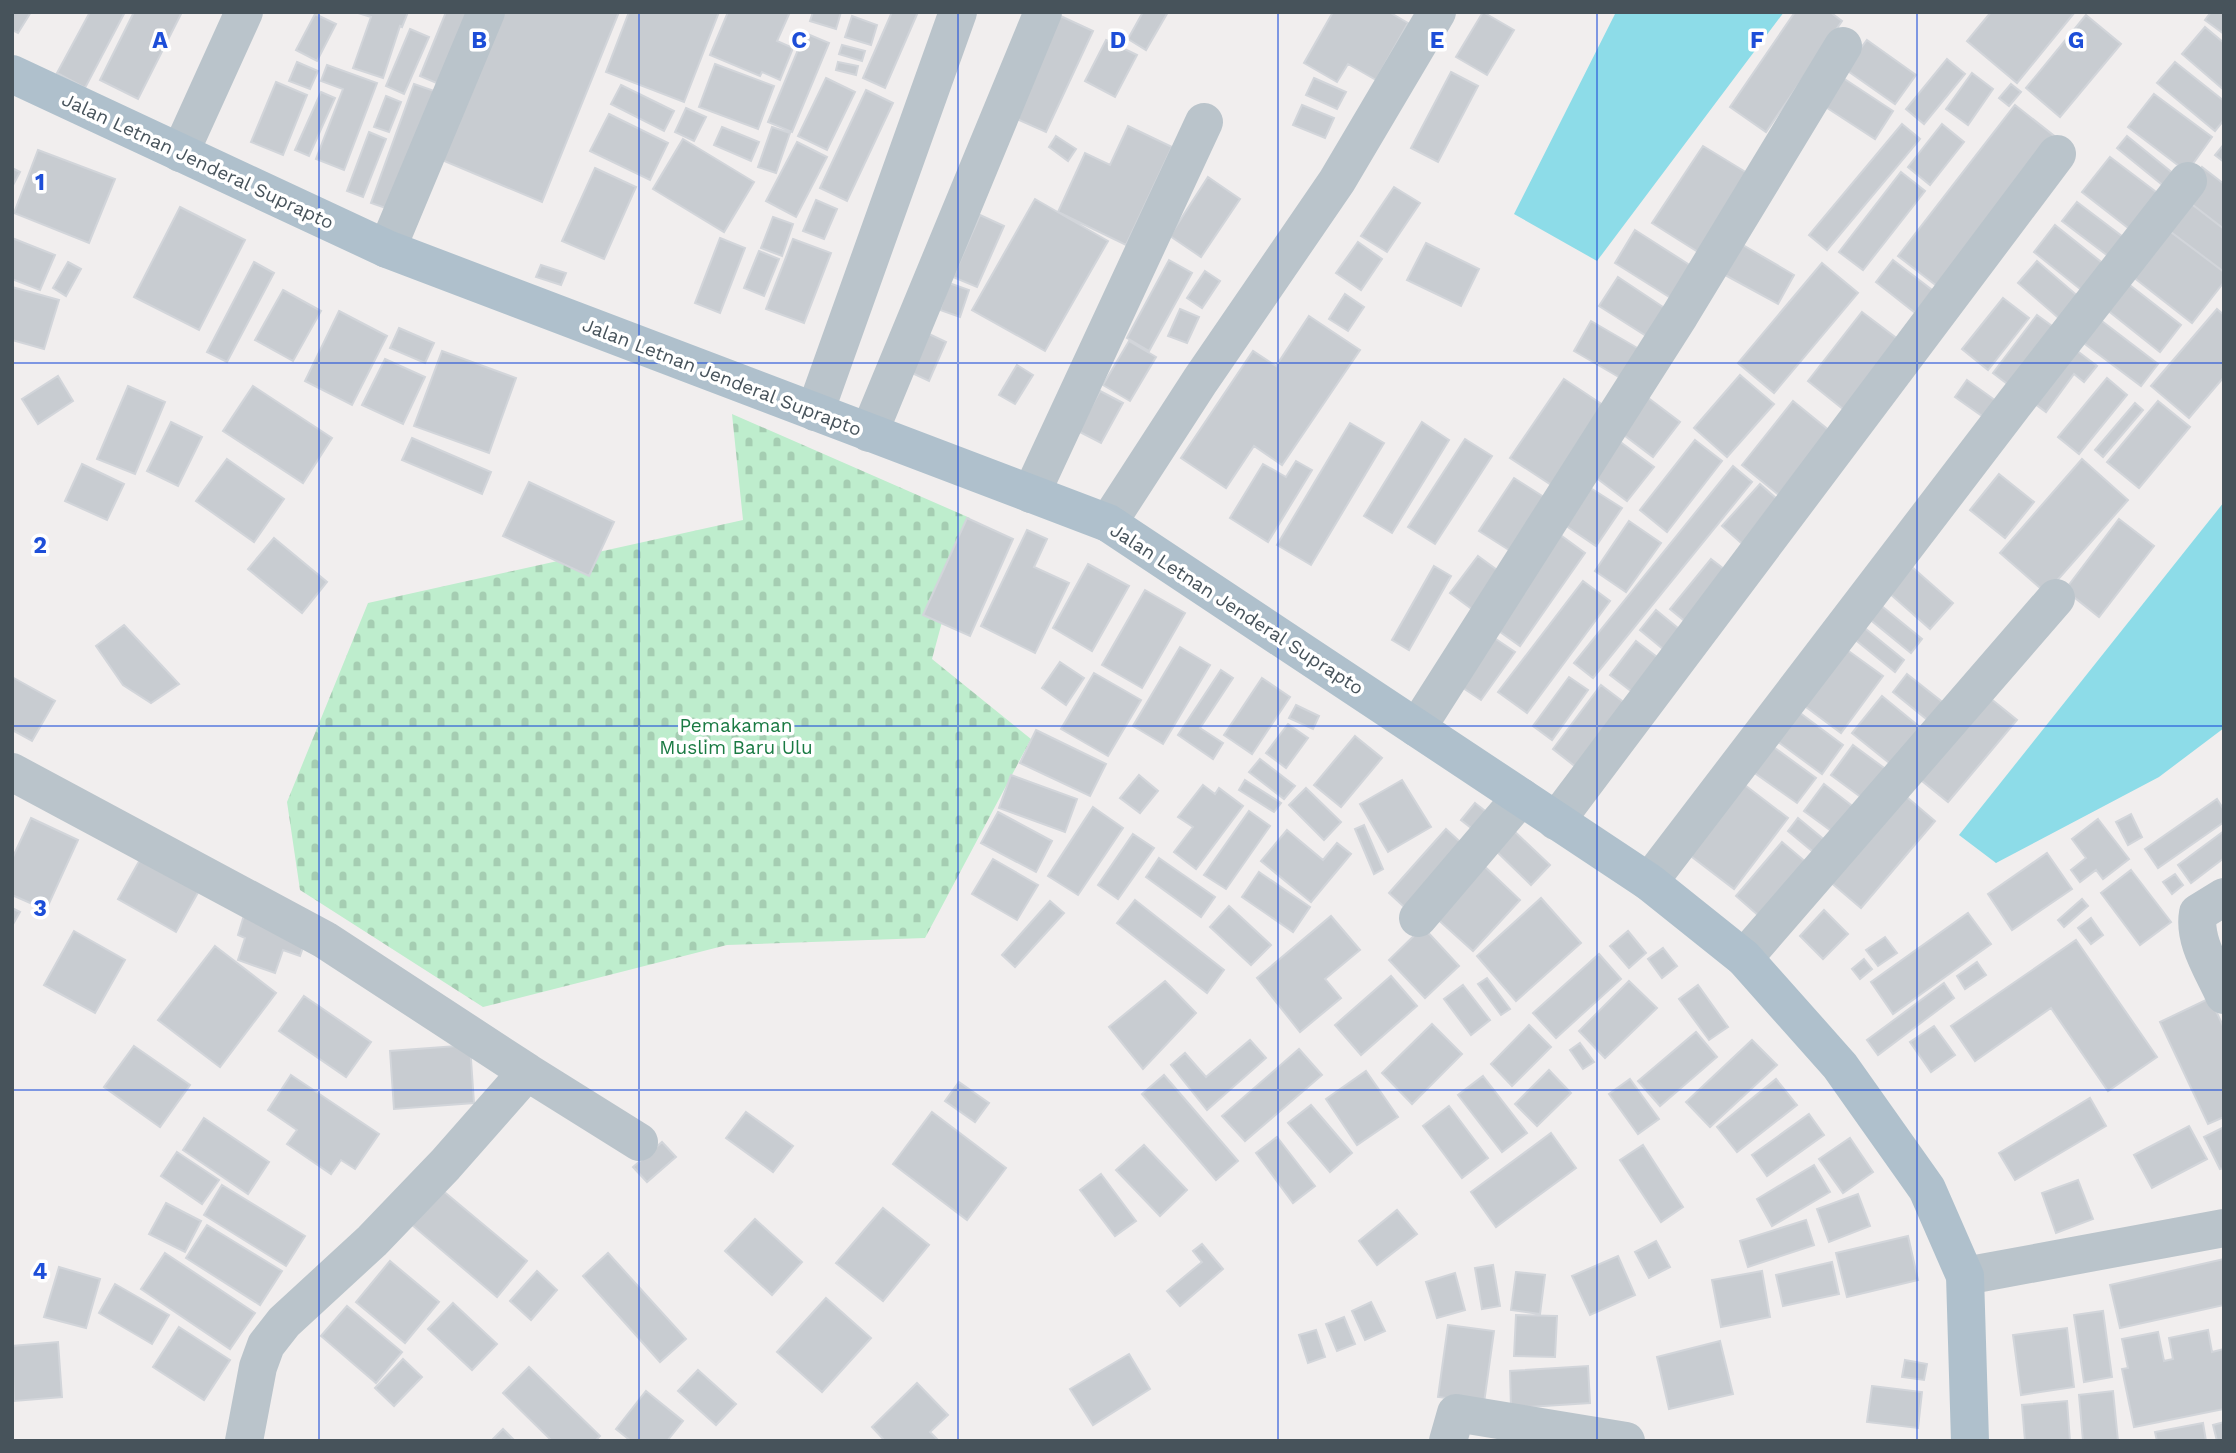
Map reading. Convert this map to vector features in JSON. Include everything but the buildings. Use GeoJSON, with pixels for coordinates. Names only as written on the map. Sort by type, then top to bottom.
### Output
{"type":"FeatureCollection","features":[{"type":"Feature","properties":{"kind":"main road","name":"Jalan Letnan Jenderal Suprapto"},"geometry":{"type":"LineString","coordinates":[[12,74],[387,249],[1108,523],[1649,882],[1744,958],[1840,1066],[1927,1189],[1965,1276],[1970,1441]]}},
{"type":"Feature","properties":{"kind":"street"},"geometry":{"type":"LineString","coordinates":[[180,153],[244,12]]}},
{"type":"Feature","properties":{"kind":"street"},"geometry":{"type":"LineString","coordinates":[[387,249],[486,12]]}},
{"type":"Feature","properties":{"kind":"street"},"geometry":{"type":"LineString","coordinates":[[815,412],[958,12]]}},
{"type":"Feature","properties":{"kind":"street"},"geometry":{"type":"LineString","coordinates":[[869,433],[1043,12]]}},
{"type":"Feature","properties":{"kind":"street"},"geometry":{"type":"LineString","coordinates":[[1108,523],[1200,381],[1337,181],[1437,12]]}},
{"type":"Feature","properties":{"kind":"street"},"geometry":{"type":"LineString","coordinates":[[1416,728],[1680,315],[1843,46]]}},
{"type":"Feature","properties":{"kind":"street"},"geometry":{"type":"LineString","coordinates":[[1031,494],[1204,122]]}},
{"type":"Feature","properties":{"kind":"street"},"geometry":{"type":"LineString","coordinates":[[1556,821],[2057,154]]}},
{"type":"Feature","properties":{"kind":"street"},"geometry":{"type":"LineString","coordinates":[[1649,882],[2188,181]]}},
{"type":"Feature","properties":{"kind":"street"},"geometry":{"type":"LineString","coordinates":[[1744,958],[2056,597]]}},
{"type":"Feature","properties":{"kind":"street"},"geometry":{"type":"LineString","coordinates":[[12,772],[325,940],[639,1142]]}},
{"type":"Feature","properties":{"kind":"street"},"geometry":{"type":"LineString","coordinates":[[1418,918],[1521,797]]}},
{"type":"Feature","properties":{"kind":"street"},"geometry":{"type":"LineString","coordinates":[[2224,897],[2198,913],[2196,925],[2199,939],[2224,995]]}},
{"type":"Feature","properties":{"kind":"street"},"geometry":{"type":"LineString","coordinates":[[244,1441],[258,1367],[266,1345],[285,1322],[372,1241],[445,1165],[527,1072]]}},
{"type":"Feature","properties":{"kind":"street"},"geometry":{"type":"LineString","coordinates":[[2151,1241],[2224,1205]]}},
{"type":"Feature","properties":{"kind":"street"},"geometry":{"type":"LineString","coordinates":[[1965,1276],[2224,1228]]}},
{"type":"Feature","properties":{"kind":"street"},"geometry":{"type":"LineString","coordinates":[[1448,1441],[1456,1413],[1626,1441]]}},
{"type":"Feature","properties":{"kind":"green space","name":"Pemakaman Muslim Baru Ulu"},"geometry":{"type":"Polygon","coordinates":[[[732,414],[970,518],[932,659],[1031,739],[925,938],[727,945],[483,1007],[300,890],[287,802],[368,603],[743,520],[732,414]]]}},
{"type":"Feature","properties":{"kind":"water"},"geometry":{"type":"Polygon","coordinates":[[[1616,12],[1784,12],[1597,261],[1514,214],[1616,12]]]}},
{"type":"Feature","properties":{"kind":"water"},"geometry":{"type":"Polygon","coordinates":[[[2224,502],[2224,728],[2159,777],[1996,863],[1959,835],[2224,502]]]}}]}
